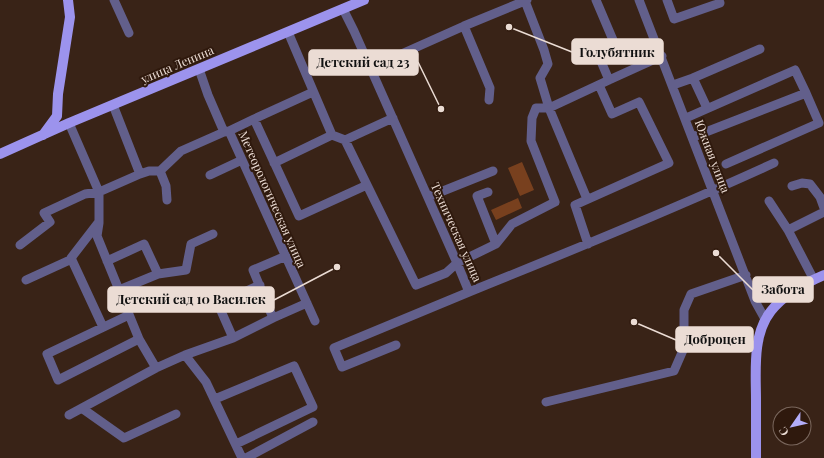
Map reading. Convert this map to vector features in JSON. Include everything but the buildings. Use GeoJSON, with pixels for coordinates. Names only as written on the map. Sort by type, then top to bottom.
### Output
{"type":"FeatureCollection","features":[{"type":"Feature","properties":{"kind":"main road"},"geometry":{"type":"LineString","coordinates":[[43,135],[56,116],[70,17],[68,0]]}},
{"type":"Feature","properties":{"kind":"main road","name":"улица Ленина"},"geometry":{"type":"LineString","coordinates":[[0,154],[69,123],[364,0]]}},
{"type":"Feature","properties":{"kind":"main road"},"geometry":{"type":"LineString","coordinates":[[756,458],[757,354],[761,330],[765,320],[780,301],[794,291],[824,275]]}},
{"type":"Feature","properties":{"kind":"street"},"geometry":{"type":"LineString","coordinates":[[114,0],[129,32]]}},
{"type":"Feature","properties":{"kind":"street"},"geometry":{"type":"LineString","coordinates":[[370,68],[526,0],[548,64],[540,78],[549,108],[587,199]]}},
{"type":"Feature","properties":{"kind":"street"},"geometry":{"type":"LineString","coordinates":[[596,0],[613,40],[597,52],[609,80]]}},
{"type":"Feature","properties":{"kind":"street","name":"Южная улица"},"geometry":{"type":"LineString","coordinates":[[639,0],[765,320]]}},
{"type":"Feature","properties":{"kind":"street"},"geometry":{"type":"LineString","coordinates":[[667,0],[674,19],[720,4],[719,0]]}},
{"type":"Feature","properties":{"kind":"street","name":"Техническая улица"},"geometry":{"type":"LineString","coordinates":[[343,9],[428,197],[468,292],[714,191],[774,163]]}},
{"type":"Feature","properties":{"kind":"street"},"geometry":{"type":"LineString","coordinates":[[464,26],[490,88],[488,100]]}},
{"type":"Feature","properties":{"kind":"street"},"geometry":{"type":"LineString","coordinates":[[288,32],[332,135],[345,140],[416,285],[446,273],[457,263],[496,244],[512,224],[555,202],[531,141],[532,118],[536,108],[549,108],[662,56]]}},
{"type":"Feature","properties":{"kind":"street"},"geometry":{"type":"LineString","coordinates":[[673,85],[760,49]]}},
{"type":"Feature","properties":{"kind":"street","name":"Метеорологическая улица"},"geometry":{"type":"LineString","coordinates":[[199,69],[208,95],[242,160],[315,321]]}},
{"type":"Feature","properties":{"kind":"street"},"geometry":{"type":"LineString","coordinates":[[686,118],[795,70],[819,123],[726,164]]}},
{"type":"Feature","properties":{"kind":"street"},"geometry":{"type":"LineString","coordinates":[[693,78],[707,108]]}},
{"type":"Feature","properties":{"kind":"street"},"geometry":{"type":"LineString","coordinates":[[588,244],[574,205],[669,163],[639,102],[612,114],[599,85]]}},
{"type":"Feature","properties":{"kind":"street"},"geometry":{"type":"LineString","coordinates":[[20,245],[50,222],[44,213],[84,194],[99,192],[149,171],[160,171],[181,151],[314,92]]}},
{"type":"Feature","properties":{"kind":"street"},"geometry":{"type":"LineString","coordinates":[[693,137],[806,93]]}},
{"type":"Feature","properties":{"kind":"street"},"geometry":{"type":"LineString","coordinates":[[113,105],[140,174]]}},
{"type":"Feature","properties":{"kind":"street"},"geometry":{"type":"LineString","coordinates":[[345,140],[393,118]]}},
{"type":"Feature","properties":{"kind":"street"},"geometry":{"type":"LineString","coordinates":[[254,119],[299,216],[367,185]]}},
{"type":"Feature","properties":{"kind":"street"},"geometry":{"type":"LineString","coordinates":[[69,123],[99,192],[99,223],[97,236],[139,339],[156,368]]}},
{"type":"Feature","properties":{"kind":"street"},"geometry":{"type":"LineString","coordinates":[[274,164],[332,135]]}},
{"type":"Feature","properties":{"kind":"street"},"geometry":{"type":"LineString","coordinates":[[210,176],[242,160]]}},
{"type":"Feature","properties":{"kind":"street"},"geometry":{"type":"LineString","coordinates":[[160,171],[166,186],[168,200]]}},
{"type":"Feature","properties":{"kind":"street"},"geometry":{"type":"LineString","coordinates":[[428,197],[493,171]]}},
{"type":"Feature","properties":{"kind":"street"},"geometry":{"type":"LineString","coordinates":[[792,186],[810,184],[820,197],[824,208]]}},
{"type":"Feature","properties":{"kind":"street"},"geometry":{"type":"LineString","coordinates":[[488,192],[477,196],[496,244]]}},
{"type":"Feature","properties":{"kind":"street"},"geometry":{"type":"LineString","coordinates":[[769,201],[788,230],[814,280]]}},
{"type":"Feature","properties":{"kind":"street"},"geometry":{"type":"LineString","coordinates":[[788,230],[824,212]]}},
{"type":"Feature","properties":{"kind":"street"},"geometry":{"type":"LineString","coordinates":[[26,280],[72,259],[71,258],[99,223]]}},
{"type":"Feature","properties":{"kind":"street"},"geometry":{"type":"LineString","coordinates":[[119,290],[158,274],[186,270],[191,244],[214,234]]}},
{"type":"Feature","properties":{"kind":"street"},"geometry":{"type":"LineString","coordinates":[[107,261],[144,244],[158,274]]}},
{"type":"Feature","properties":{"kind":"street"},"geometry":{"type":"LineString","coordinates":[[273,318],[254,270],[286,256]]}},
{"type":"Feature","properties":{"kind":"street"},"geometry":{"type":"LineString","coordinates":[[72,259],[103,327]]}},
{"type":"Feature","properties":{"kind":"street"},"geometry":{"type":"LineString","coordinates":[[546,402],[674,371],[684,348],[684,310],[691,294],[746,275]]}},
{"type":"Feature","properties":{"kind":"street"},"geometry":{"type":"LineString","coordinates":[[232,338],[218,304],[260,286]]}},
{"type":"Feature","properties":{"kind":"street"},"geometry":{"type":"LineString","coordinates":[[396,345],[342,367],[334,348],[468,292]]}},
{"type":"Feature","properties":{"kind":"street"},"geometry":{"type":"LineString","coordinates":[[69,415],[83,409],[156,368],[232,338],[307,303]]}},
{"type":"Feature","properties":{"kind":"street"},"geometry":{"type":"LineString","coordinates":[[129,315],[47,354],[58,380],[139,339]]}},
{"type":"Feature","properties":{"kind":"street"},"geometry":{"type":"LineString","coordinates":[[185,356],[206,382],[242,458]]}},
{"type":"Feature","properties":{"kind":"street"},"geometry":{"type":"LineString","coordinates":[[215,399],[294,366],[313,407],[236,444]]}},
{"type":"Feature","properties":{"kind":"street"},"geometry":{"type":"LineString","coordinates":[[83,409],[124,438],[176,414]]}},
{"type":"Feature","properties":{"kind":"street"},"geometry":{"type":"LineString","coordinates":[[246,458],[313,422]]}},
{"type":"Feature","properties":{"kind":"shaded area"},"geometry":{"type":"Polygon","coordinates":[[[522,162],[534,190],[520,196],[508,168],[522,162]]]}},
{"type":"Feature","properties":{"kind":"shaded area"},"geometry":{"type":"Polygon","coordinates":[[[518,198],[522,208],[496,220],[491,210],[518,198]]]}},
{"type":"Feature","properties":{"kind":"place","name":"Голубятник"},"geometry":{"type":"Point","coordinates":[509,27]}},
{"type":"Feature","properties":{"kind":"place","name":"Детский сад 23"},"geometry":{"type":"Point","coordinates":[441,109]}},
{"type":"Feature","properties":{"kind":"place","name":"Забота"},"geometry":{"type":"Point","coordinates":[716,253]}},
{"type":"Feature","properties":{"kind":"place","name":"Детский сад 10 Василек"},"geometry":{"type":"Point","coordinates":[337,267]}},
{"type":"Feature","properties":{"kind":"place","name":"Доброцен"},"geometry":{"type":"Point","coordinates":[634,322]}}]}
